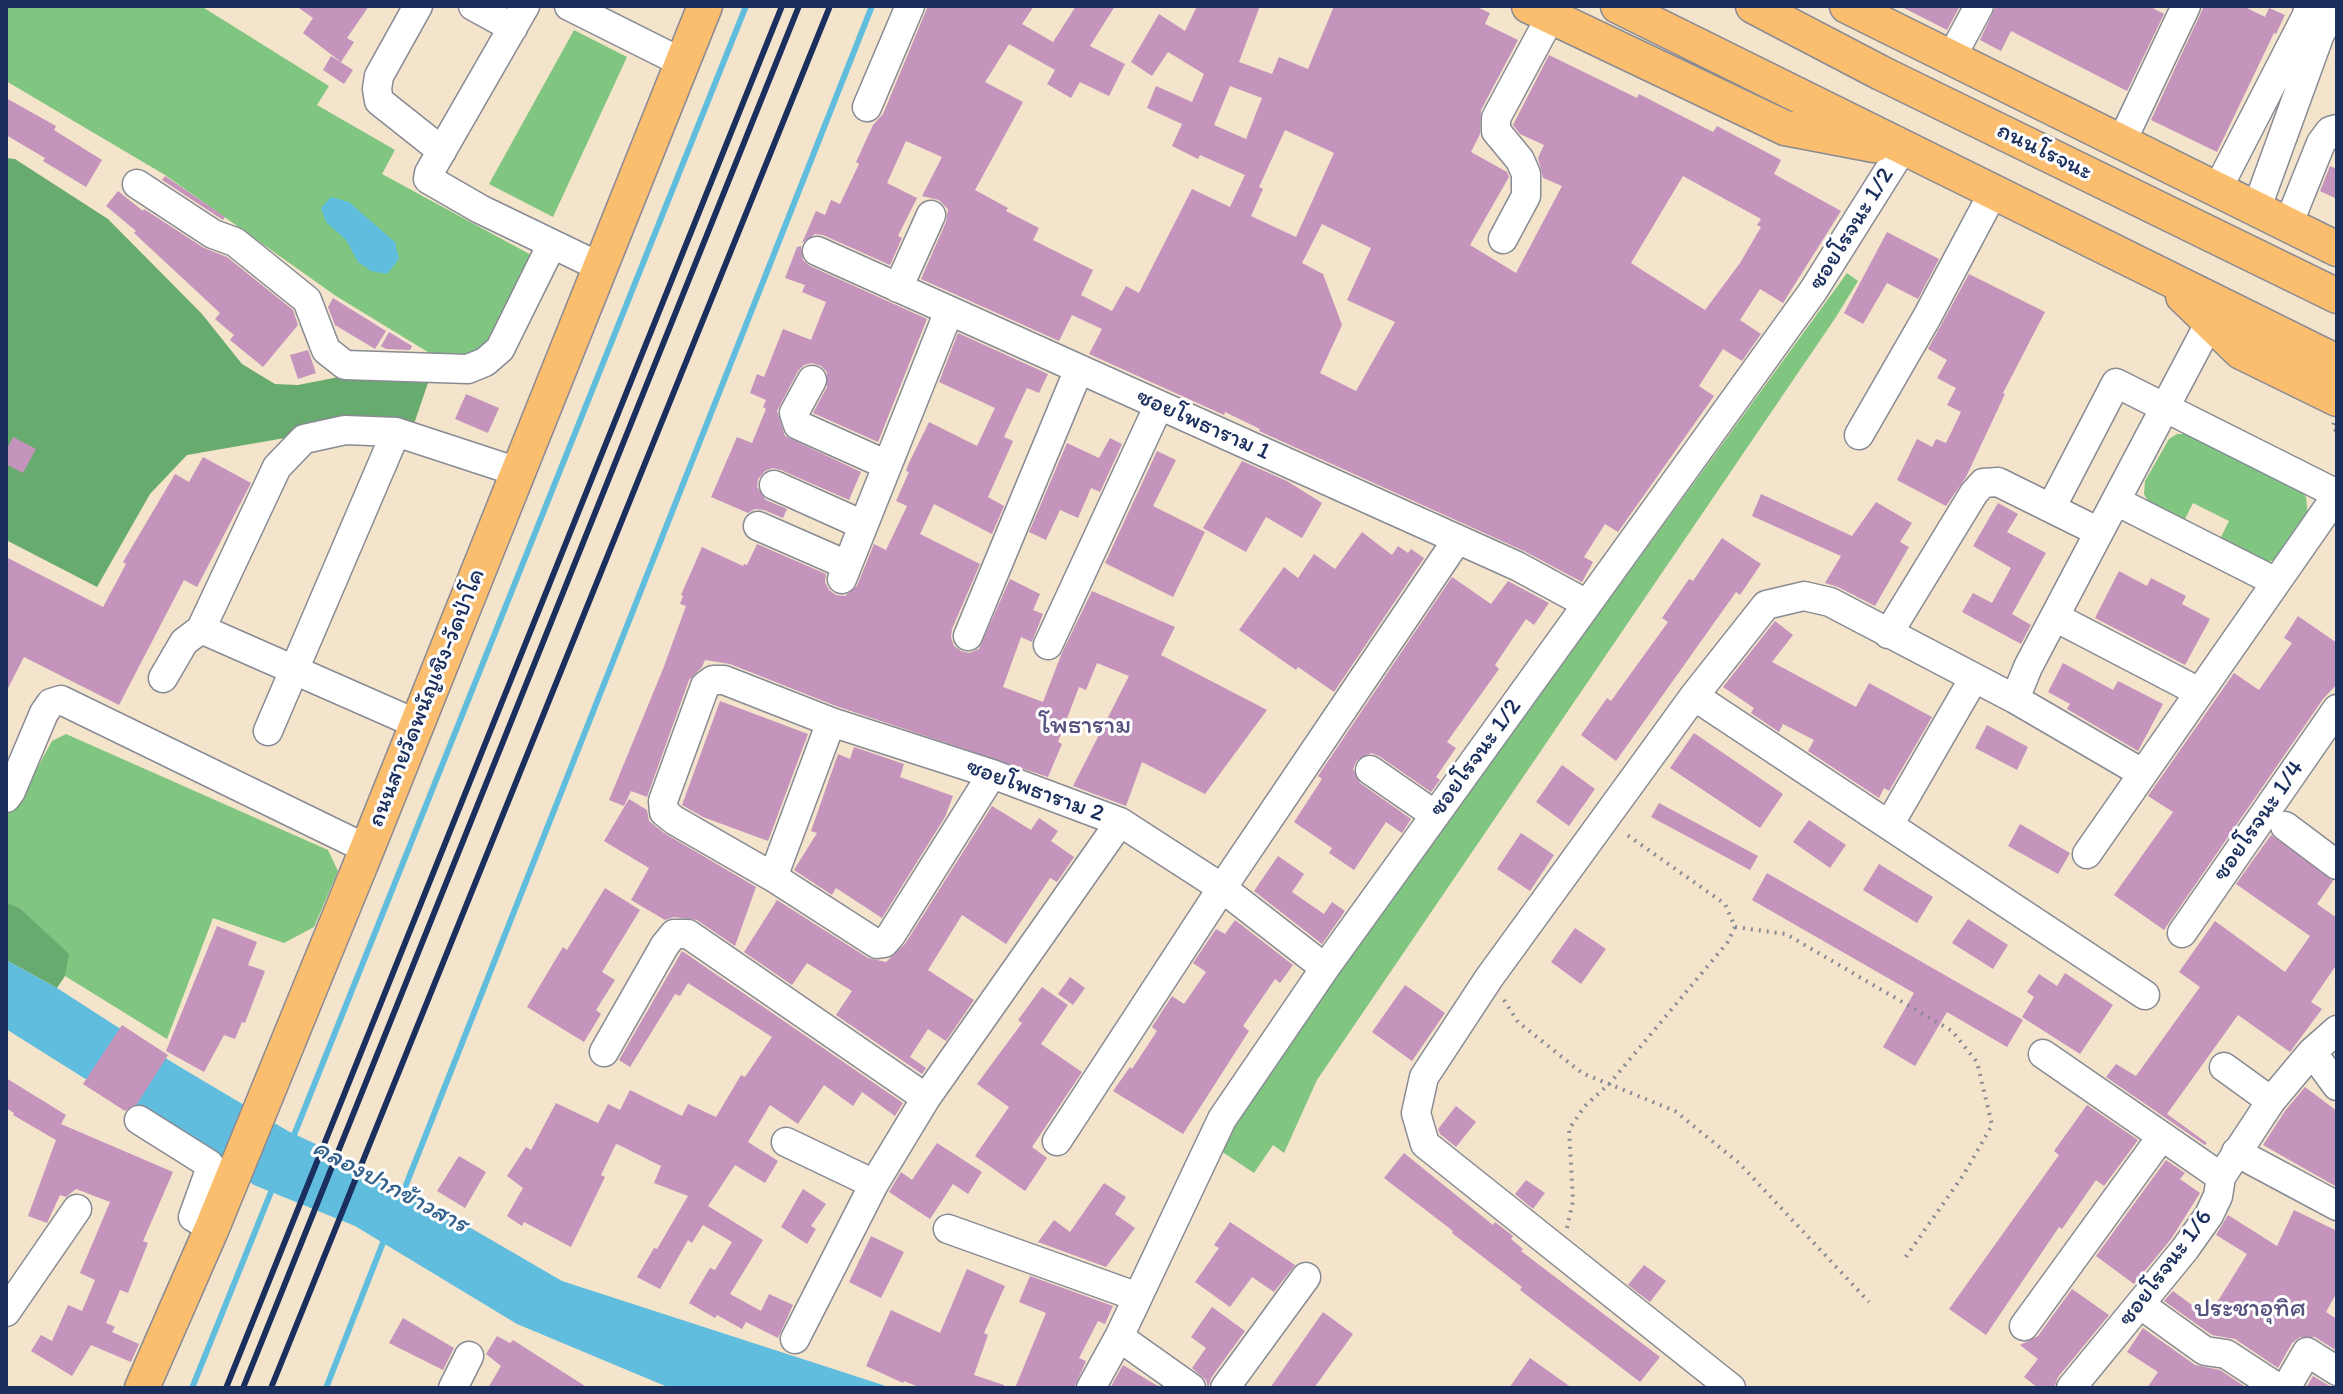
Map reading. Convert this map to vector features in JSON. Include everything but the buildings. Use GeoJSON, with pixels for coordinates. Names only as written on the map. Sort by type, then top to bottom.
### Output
{"type":"FeatureCollection","features":[{"type":"Feature","properties":{"kind":"main road","name":"ถนนสายวัดพนัญเชิง-วัดป่าโค"},"geometry":{"type":"LineString","coordinates":[[142,1388],[212,1228],[367,849],[705,6]]}},
{"type":"Feature","properties":{"kind":"main road"},"geometry":{"type":"LineString","coordinates":[[1618,6],[2337,362]]}},
{"type":"Feature","properties":{"kind":"main road","name":"ถนนโรจนะ"},"geometry":{"type":"LineString","coordinates":[[1753,6],[1881,73],[2337,296]]}},
{"type":"Feature","properties":{"kind":"main road"},"geometry":{"type":"LineString","coordinates":[[1540,11],[1785,128],[1909,152]]}},
{"type":"Feature","properties":{"kind":"main road","name":"ถนนโรจนะ"},"geometry":{"type":"LineString","coordinates":[[1868,11],[2006,86],[2337,249]]}},
{"type":"Feature","properties":{"kind":"main road"},"geometry":{"type":"LineString","coordinates":[[1881,73],[2006,86]]}},
{"type":"Feature","properties":{"kind":"main road"},"geometry":{"type":"LineString","coordinates":[[2157,272],[2241,352],[2335,419]]}},
{"type":"Feature","properties":{"kind":"street"},"geometry":{"type":"LineString","coordinates":[[418,6],[379,76],[377,89],[379,101],[442,151]]}},
{"type":"Feature","properties":{"kind":"street"},"geometry":{"type":"LineString","coordinates":[[473,6],[519,17],[428,179],[480,209],[600,267]]}},
{"type":"Feature","properties":{"kind":"street"},"geometry":{"type":"LineString","coordinates":[[569,6],[681,62]]}},
{"type":"Feature","properties":{"kind":"street"},"geometry":{"type":"LineString","coordinates":[[867,107],[910,6]]}},
{"type":"Feature","properties":{"kind":"street"},"geometry":{"type":"LineString","coordinates":[[1951,58],[1979,6]]}},
{"type":"Feature","properties":{"kind":"street"},"geometry":{"type":"LineString","coordinates":[[2121,143],[2186,6]]}},
{"type":"Feature","properties":{"kind":"street"},"geometry":{"type":"LineString","coordinates":[[2217,190],[2307,15],[2308,6]]}},
{"type":"Feature","properties":{"kind":"street"},"geometry":{"type":"LineString","coordinates":[[2256,210],[2320,34],[2336,6]]}},
{"type":"Feature","properties":{"kind":"street"},"geometry":{"type":"LineString","coordinates":[[1503,239],[1526,196],[1526,174],[1520,160],[1496,131],[1496,118],[1540,11]]}},
{"type":"Feature","properties":{"kind":"street"},"geometry":{"type":"LineString","coordinates":[[2288,225],[2321,143],[2330,131],[2337,129]]}},
{"type":"Feature","properties":{"kind":"street","name":"ซอยโรจนะ 1/2"},"geometry":{"type":"LineString","coordinates":[[1091,1388],[1119,1337],[1222,1119],[1325,968],[1813,291],[1909,152]]}},
{"type":"Feature","properties":{"kind":"street"},"geometry":{"type":"LineString","coordinates":[[137,184],[213,234],[235,242],[307,300],[326,350],[345,365],[468,369],[485,362],[500,349],[552,244]]}},
{"type":"Feature","properties":{"kind":"street"},"geometry":{"type":"LineString","coordinates":[[1859,435],[1994,191]]}},
{"type":"Feature","properties":{"kind":"street"},"geometry":{"type":"LineString","coordinates":[[898,288],[931,215]]}},
{"type":"Feature","properties":{"kind":"street","name":"ซอยโพธาราม 1"},"geometry":{"type":"LineString","coordinates":[[817,251],[1517,566],[1587,604]]}},
{"type":"Feature","properties":{"kind":"street"},"geometry":{"type":"LineString","coordinates":[[758,526],[844,572],[949,311]]}},
{"type":"Feature","properties":{"kind":"street"},"geometry":{"type":"LineString","coordinates":[[2015,699],[2210,322]]}},
{"type":"Feature","properties":{"kind":"street"},"geometry":{"type":"LineString","coordinates":[[968,636],[1079,369]]}},
{"type":"Feature","properties":{"kind":"street"},"geometry":{"type":"LineString","coordinates":[[812,380],[794,413],[798,425],[887,465]]}},
{"type":"Feature","properties":{"kind":"street"},"geometry":{"type":"LineString","coordinates":[[2051,508],[2116,383],[2337,494],[2087,854]]}},
{"type":"Feature","properties":{"kind":"street"},"geometry":{"type":"LineString","coordinates":[[1048,645],[1159,405]]}},
{"type":"Feature","properties":{"kind":"street"},"geometry":{"type":"LineString","coordinates":[[163,678],[184,642],[201,629],[277,467],[304,439],[345,430],[396,432],[518,472]]}},
{"type":"Feature","properties":{"kind":"street"},"geometry":{"type":"LineString","coordinates":[[268,731],[396,432]]}},
{"type":"Feature","properties":{"kind":"street"},"geometry":{"type":"LineString","coordinates":[[1888,634],[1983,483],[1998,482],[2099,532]]}},
{"type":"Feature","properties":{"kind":"street"},"geometry":{"type":"LineString","coordinates":[[774,485],[863,525]]}},
{"type":"Feature","properties":{"kind":"street"},"geometry":{"type":"LineString","coordinates":[[2116,501],[2276,582]]}},
{"type":"Feature","properties":{"kind":"street"},"geometry":{"type":"LineString","coordinates":[[1057,1141],[1222,888],[1457,540]]}},
{"type":"Feature","properties":{"kind":"street"},"geometry":{"type":"LineString","coordinates":[[1731,1388],[1425,1144],[1416,1113],[1424,1077],[1489,978],[1694,696],[1766,605],[1804,596],[1830,602],[2015,699],[2142,773]]}},
{"type":"Feature","properties":{"kind":"street"},"geometry":{"type":"LineString","coordinates":[[2055,617],[2199,692]]}},
{"type":"Feature","properties":{"kind":"street"},"geometry":{"type":"LineString","coordinates":[[201,629],[417,724]]}},
{"type":"Feature","properties":{"kind":"street"},"geometry":{"type":"LineString","coordinates":[[1889,825],[1974,678]]}},
{"type":"Feature","properties":{"kind":"street","name":"ซอยโพธาราม 2"},"geometry":{"type":"LineString","coordinates":[[773,877],[664,812],[663,801],[705,686],[713,680],[724,680],[831,722],[992,774],[1120,822],[1222,888],[1325,968]]}},
{"type":"Feature","properties":{"kind":"street"},"geometry":{"type":"LineString","coordinates":[[1694,696],[2145,995]]}},
{"type":"Feature","properties":{"kind":"street"},"geometry":{"type":"LineString","coordinates":[[6,798],[44,713],[51,703],[61,700],[367,849]]}},
{"type":"Feature","properties":{"kind":"street","name":"ซอยโรจนะ 1/4"},"geometry":{"type":"LineString","coordinates":[[2182,933],[2337,709]]}},
{"type":"Feature","properties":{"kind":"street"},"geometry":{"type":"LineString","coordinates":[[831,722],[773,877],[877,944],[884,943],[891,935],[992,774]]}},
{"type":"Feature","properties":{"kind":"street"},"geometry":{"type":"LineString","coordinates":[[1370,770],[1435,815]]}},
{"type":"Feature","properties":{"kind":"street"},"geometry":{"type":"LineString","coordinates":[[795,1339],[874,1184],[926,1098],[1120,822]]}},
{"type":"Feature","properties":{"kind":"street"},"geometry":{"type":"LineString","coordinates":[[2285,826],[2337,865]]}},
{"type":"Feature","properties":{"kind":"street"},"geometry":{"type":"LineString","coordinates":[[604,1052],[665,945],[674,934],[688,934],[926,1098]]}},
{"type":"Feature","properties":{"kind":"street","name":"ซอยโรจนะ 1/6"},"geometry":{"type":"LineString","coordinates":[[2077,1386],[2209,1215],[2218,1196],[2221,1177],[2271,1101],[2312,1052],[2337,1030]]}},
{"type":"Feature","properties":{"kind":"street"},"geometry":{"type":"LineString","coordinates":[[2312,1052],[2337,1086]]}},
{"type":"Feature","properties":{"kind":"street"},"geometry":{"type":"LineString","coordinates":[[2043,1054],[2221,1177]]}},
{"type":"Feature","properties":{"kind":"street"},"geometry":{"type":"LineString","coordinates":[[2224,1067],[2271,1101]]}},
{"type":"Feature","properties":{"kind":"street"},"geometry":{"type":"LineString","coordinates":[[139,1120],[209,1164],[211,1167],[193,1217],[212,1228]]}},
{"type":"Feature","properties":{"kind":"street"},"geometry":{"type":"LineString","coordinates":[[2024,1326],[2162,1136]]}},
{"type":"Feature","properties":{"kind":"street"},"geometry":{"type":"LineString","coordinates":[[786,1142],[874,1184]]}},
{"type":"Feature","properties":{"kind":"street"},"geometry":{"type":"LineString","coordinates":[[2236,1152],[2337,1206]]}},
{"type":"Feature","properties":{"kind":"street"},"geometry":{"type":"LineString","coordinates":[[6,1312],[77,1209]]}},
{"type":"Feature","properties":{"kind":"street"},"geometry":{"type":"LineString","coordinates":[[948,1229],[1138,1297]]}},
{"type":"Feature","properties":{"kind":"street"},"geometry":{"type":"LineString","coordinates":[[1225,1388],[1306,1277]]}},
{"type":"Feature","properties":{"kind":"street"},"geometry":{"type":"LineString","coordinates":[[2141,1305],[2205,1351],[2226,1354],[2280,1387],[2307,1352],[2337,1371]]}},
{"type":"Feature","properties":{"kind":"street"},"geometry":{"type":"LineString","coordinates":[[1119,1337],[1191,1388]]}},
{"type":"Feature","properties":{"kind":"street"},"geometry":{"type":"LineString","coordinates":[[453,1388],[469,1356]]}},
{"type":"Feature","properties":{"kind":"path"},"geometry":{"type":"LineString","coordinates":[[1605,819],[1725,904],[1735,927]]}},
{"type":"Feature","properties":{"kind":"path"},"geometry":{"type":"LineString","coordinates":[[1561,1254],[1573,1201],[1569,1129],[1585,1106],[1610,1083],[1727,943],[1735,927]]}},
{"type":"Feature","properties":{"kind":"path"},"geometry":{"type":"LineString","coordinates":[[1735,927],[1786,934],[1952,1031],[1977,1062],[1992,1125],[1964,1174],[1903,1261]]}},
{"type":"Feature","properties":{"kind":"path"},"geometry":{"type":"LineString","coordinates":[[1489,978],[1518,1022],[1582,1073],[1675,1111],[1739,1163],[1869,1302]]}},
{"type":"Feature","properties":{"kind":"green space"},"geometry":{"type":"Polygon","coordinates":[[[9,6],[201,6],[329,86],[317,105],[395,150],[382,174],[535,257],[484,350],[459,359],[436,357],[336,296],[165,175],[6,81],[6,13],[9,6]]]}},
{"type":"Feature","properties":{"kind":"green space"},"geometry":{"type":"Polygon","coordinates":[[[574,30],[627,57],[553,217],[489,184],[574,30]]]}},
{"type":"Feature","properties":{"kind":"green space"},"geometry":{"type":"Polygon","coordinates":[[[6,158],[15,159],[108,219],[202,314],[242,364],[275,384],[298,385],[349,375],[430,377],[414,424],[354,426],[187,455],[150,494],[97,587],[6,540],[6,158]]]}},
{"type":"Feature","properties":{"kind":"green space"},"geometry":{"type":"Polygon","coordinates":[[[1847,273],[1858,281],[1836,317],[1317,1080],[1284,1153],[1273,1145],[1254,1173],[1221,1151],[1239,1118],[1339,970],[1847,273]]]}},
{"type":"Feature","properties":{"kind":"green space"},"geometry":{"type":"Polygon","coordinates":[[[2177,434],[2188,434],[2300,489],[2306,497],[2308,516],[2274,560],[2265,563],[2219,541],[2229,521],[2193,503],[2183,523],[2150,504],[2144,494],[2145,481],[2169,439],[2177,434]]]}},
{"type":"Feature","properties":{"kind":"green space"},"geometry":{"type":"Polygon","coordinates":[[[66,734],[328,850],[338,871],[314,927],[284,943],[213,918],[167,1039],[65,976],[68,954],[20,908],[6,902],[6,812],[15,808],[52,741],[66,734]]]}},
{"type":"Feature","properties":{"kind":"green space"},"geometry":{"type":"Polygon","coordinates":[[[6,902],[20,908],[69,954],[65,976],[57,988],[6,960],[6,902]]]}},
{"type":"Feature","properties":{"kind":"water"},"geometry":{"type":"Polygon","coordinates":[[[331,197],[349,202],[395,242],[399,259],[387,274],[371,271],[358,262],[346,240],[326,222],[321,208],[331,197]]]}},
{"type":"Feature","properties":{"kind":"water","name":"คลองปากข้าวสาร"},"geometry":{"type":"Polygon","coordinates":[[[6,960],[57,988],[175,1064],[288,1131],[371,1170],[562,1281],[892,1388],[670,1388],[517,1324],[355,1226],[254,1185],[6,1029],[6,960]]]}},
{"type":"Feature","properties":{"kind":"waterway"},"geometry":{"type":"LineString","coordinates":[[292,1140],[746,6]]}},
{"type":"Feature","properties":{"kind":"waterway","name":"คลองปากข้าวสาร"},"geometry":{"type":"LineString","coordinates":[[402,1195],[872,6]]}},
{"type":"Feature","properties":{"kind":"waterway"},"geometry":{"type":"LineString","coordinates":[[192,1388],[273,1187]]}},
{"type":"Feature","properties":{"kind":"waterway"},"geometry":{"type":"LineString","coordinates":[[326,1388],[386,1235]]}},
{"type":"Feature","properties":{"kind":"railway"},"geometry":{"type":"LineString","coordinates":[[226,1388],[782,6]]}},
{"type":"Feature","properties":{"kind":"railway"},"geometry":{"type":"LineString","coordinates":[[243,1388],[799,6]]}},
{"type":"Feature","properties":{"kind":"railway"},"geometry":{"type":"LineString","coordinates":[[271,1388],[830,6]]}},
{"type":"Feature","properties":{"kind":"district","name":"โพธาราม"},"geometry":{"type":"Point","coordinates":[1085,726]}},
{"type":"Feature","properties":{"kind":"district","name":"ประชาอุทิศ"},"geometry":{"type":"Point","coordinates":[2250,1309]}}]}
